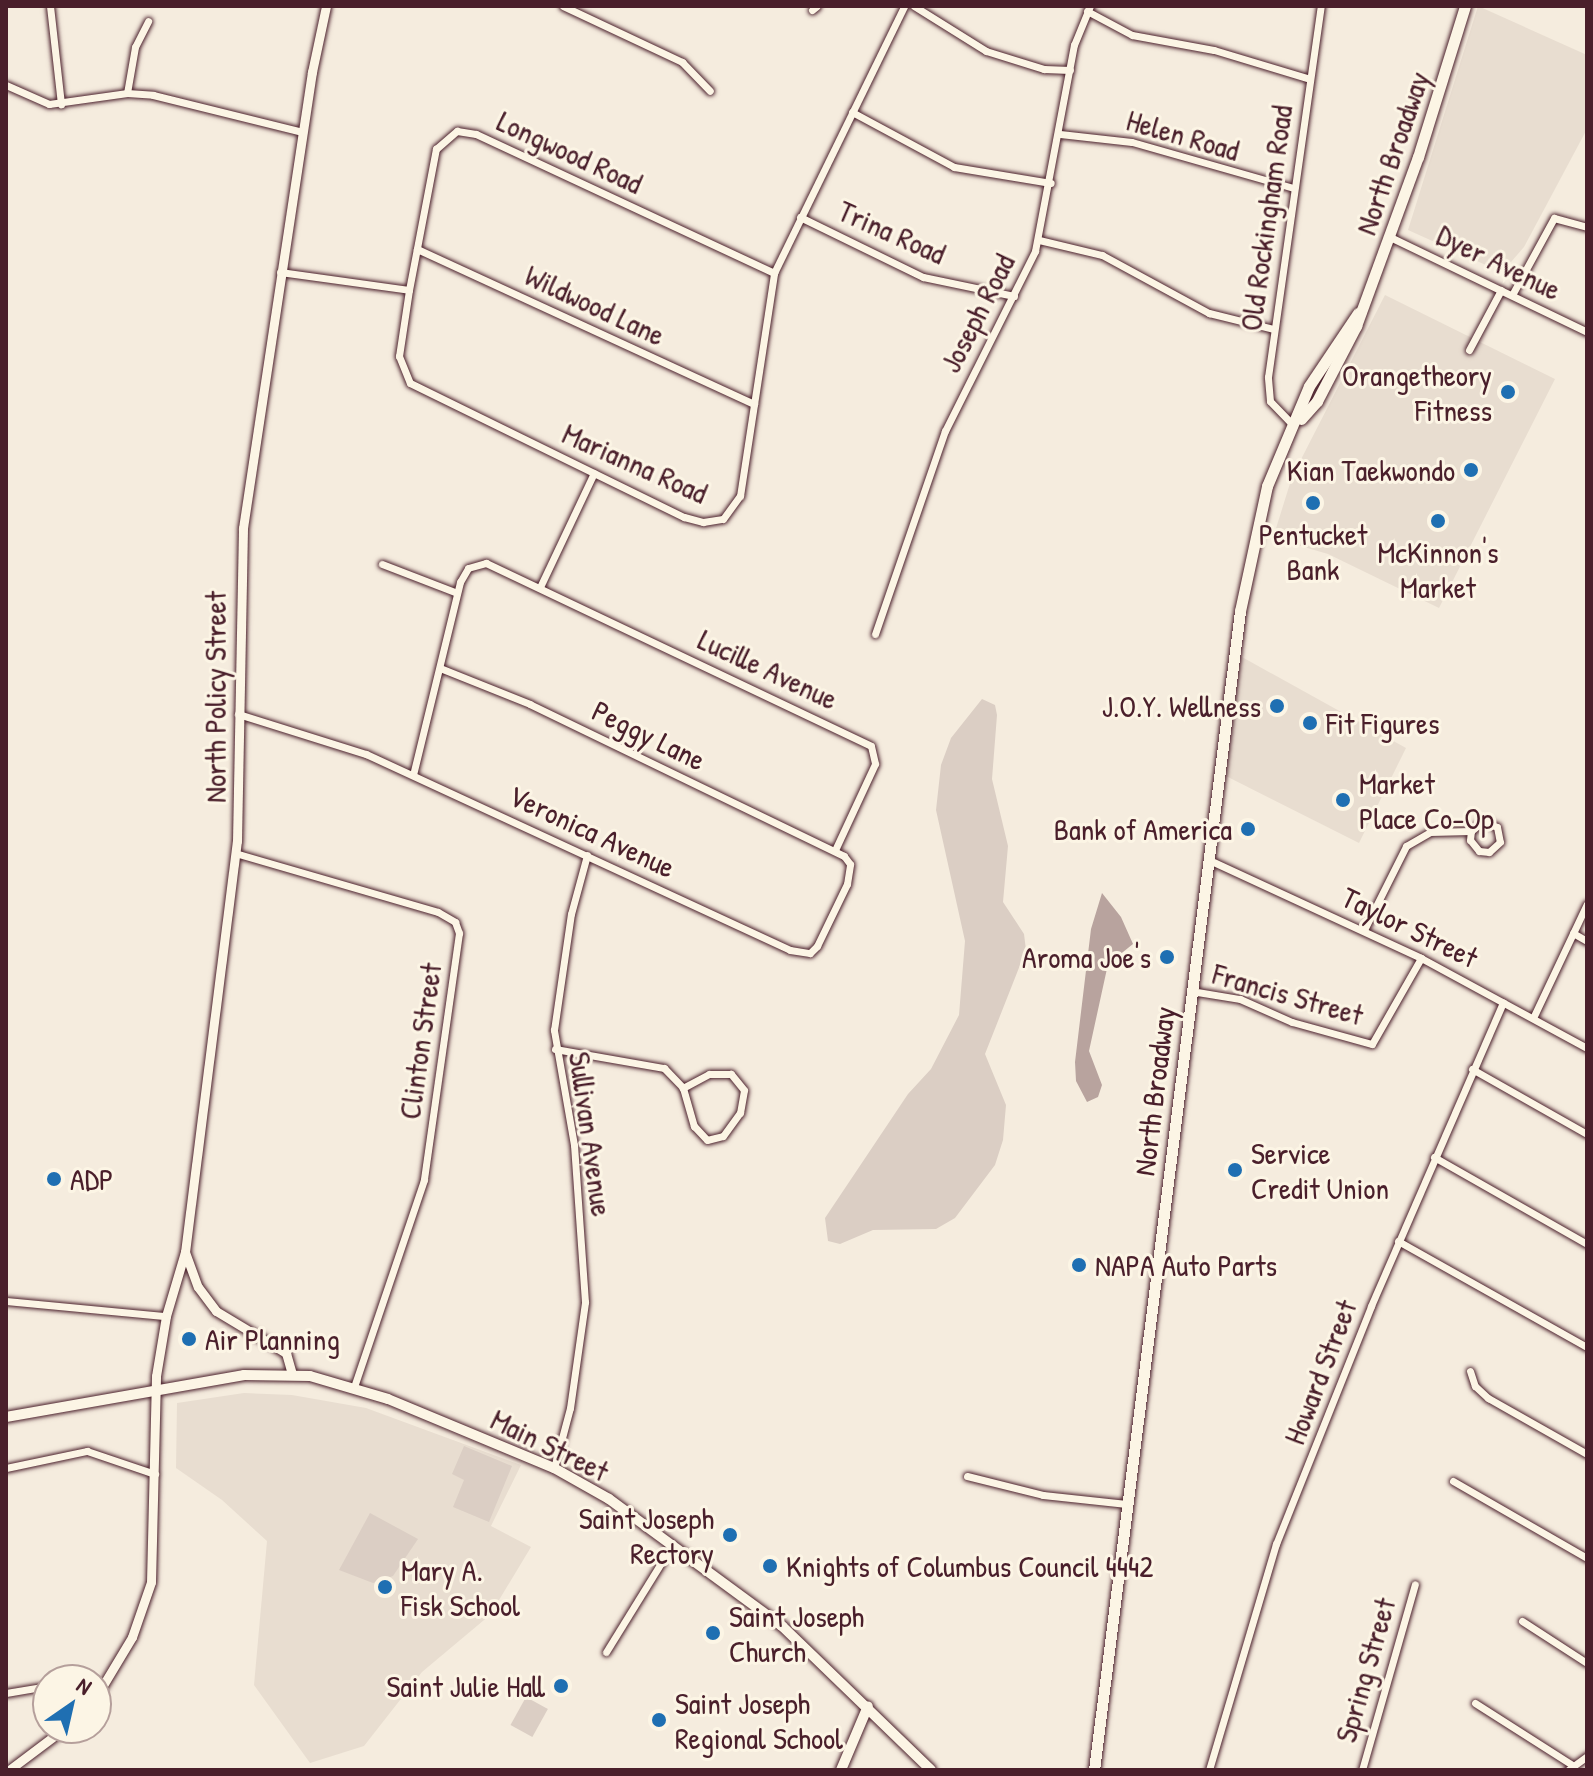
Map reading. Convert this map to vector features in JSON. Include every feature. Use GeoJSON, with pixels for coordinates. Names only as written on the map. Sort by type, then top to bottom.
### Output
{"type":"FeatureCollection","features":[{"type":"Feature","properties":{"kind":"main road","name":"North Broadway"},"geometry":{"type":"LineString","coordinates":[[1094,1770],[1207,859],[1253,541],[1267,486],[1295,426],[1309,386],[1358,313],[1390,237],[1465,6]]}},
{"type":"Feature","properties":{"kind":"main road","name":"Main Street"},"geometry":{"type":"LineString","coordinates":[[6,1417],[214,1377],[292,1374],[354,1387],[554,1468],[672,1545],[782,1626],[931,1770]]}},
{"type":"Feature","properties":{"kind":"main road"},"geometry":{"type":"LineString","coordinates":[[841,1770],[868,1706]]}},
{"type":"Feature","properties":{"kind":"street"},"geometry":{"type":"LineString","coordinates":[[50,6],[61,104]]}},
{"type":"Feature","properties":{"kind":"street","name":"North Policy Street"},"geometry":{"type":"LineString","coordinates":[[112,1668],[132,1637],[151,1582],[156,1388],[166,1316],[185,1252],[235,853],[243,528],[302,132],[326,6]]}},
{"type":"Feature","properties":{"kind":"street"},"geometry":{"type":"LineString","coordinates":[[563,6],[682,62],[710,91]]}},
{"type":"Feature","properties":{"kind":"street","name":"Marianna Road"},"geometry":{"type":"LineString","coordinates":[[409,290],[399,356],[410,383],[693,520],[723,519],[740,496],[774,273],[904,6]]}},
{"type":"Feature","properties":{"kind":"street"},"geometry":{"type":"LineString","coordinates":[[914,6],[986,51],[1044,69],[1070,70]]}},
{"type":"Feature","properties":{"kind":"street","name":"Old Rockingham Road"},"geometry":{"type":"LineString","coordinates":[[1295,426],[1269,395],[1273,329],[1321,6]]}},
{"type":"Feature","properties":{"kind":"street"},"geometry":{"type":"LineString","coordinates":[[1088,8],[1132,35],[1214,50],[1310,79]]}},
{"type":"Feature","properties":{"kind":"street","name":"Joseph Road"},"geometry":{"type":"LineString","coordinates":[[875,634],[945,431],[1039,240],[1070,70],[1088,8]]}},
{"type":"Feature","properties":{"kind":"street"},"geometry":{"type":"LineString","coordinates":[[127,93],[135,47],[148,21]]}},
{"type":"Feature","properties":{"kind":"street"},"geometry":{"type":"LineString","coordinates":[[6,85],[37,101],[61,104],[127,93],[172,99],[302,132]]}},
{"type":"Feature","properties":{"kind":"street"},"geometry":{"type":"LineString","coordinates":[[852,112],[954,167],[1051,183]]}},
{"type":"Feature","properties":{"kind":"street","name":"Longwood Road"},"geometry":{"type":"LineString","coordinates":[[409,290],[436,149],[457,131],[476,134],[774,273]]}},
{"type":"Feature","properties":{"kind":"street","name":"Helen Road"},"geometry":{"type":"LineString","coordinates":[[1060,134],[1132,142],[1293,188]]}},
{"type":"Feature","properties":{"kind":"street","name":"Trina Road"},"geometry":{"type":"LineString","coordinates":[[800,217],[923,277],[1014,296]]}},
{"type":"Feature","properties":{"kind":"street"},"geometry":{"type":"LineString","coordinates":[[1512,295],[1554,218],[1587,227]]}},
{"type":"Feature","properties":{"kind":"street","name":"Dyer Avenue"},"geometry":{"type":"LineString","coordinates":[[1390,237],[1587,332]]}},
{"type":"Feature","properties":{"kind":"street"},"geometry":{"type":"LineString","coordinates":[[1039,240],[1102,255],[1201,310],[1273,329]]}},
{"type":"Feature","properties":{"kind":"street","name":"Wildwood Lane"},"geometry":{"type":"LineString","coordinates":[[417,249],[754,404]]}},
{"type":"Feature","properties":{"kind":"street"},"geometry":{"type":"LineString","coordinates":[[280,272],[409,290]]}},
{"type":"Feature","properties":{"kind":"street"},"geometry":{"type":"LineString","coordinates":[[1469,350],[1501,290]]}},
{"type":"Feature","properties":{"kind":"street"},"geometry":{"type":"LineString","coordinates":[[540,587],[594,473]]}},
{"type":"Feature","properties":{"kind":"street","name":"Lucille Avenue"},"geometry":{"type":"LineString","coordinates":[[413,775],[457,593],[468,568],[480,562],[540,587],[871,746],[875,764],[835,850]]}},
{"type":"Feature","properties":{"kind":"street"},"geometry":{"type":"LineString","coordinates":[[382,564],[457,593]]}},
{"type":"Feature","properties":{"kind":"street","name":"Peggy Lane"},"geometry":{"type":"LineString","coordinates":[[440,668],[530,704],[835,850]]}},
{"type":"Feature","properties":{"kind":"street","name":"Veronica Avenue"},"geometry":{"type":"LineString","coordinates":[[238,714],[345,746],[413,775],[799,954],[817,946],[847,884],[850,864],[835,850]]}},
{"type":"Feature","properties":{"kind":"street"},"geometry":{"type":"LineString","coordinates":[[1364,930],[1406,846],[1440,830],[1471,831],[1483,821],[1494,823],[1500,842],[1489,852],[1479,851],[1470,840],[1471,831]]}},
{"type":"Feature","properties":{"kind":"street","name":"Clinton Street"},"geometry":{"type":"LineString","coordinates":[[235,853],[438,912],[455,922],[459,933],[424,1180],[354,1387]]}},
{"type":"Feature","properties":{"kind":"street","name":"Sullivan Avenue"},"geometry":{"type":"LineString","coordinates":[[554,1468],[570,1408],[585,1302],[574,1145],[555,1049],[571,914],[587,855]]}},
{"type":"Feature","properties":{"kind":"street","name":"Taylor Street"},"geometry":{"type":"LineString","coordinates":[[1207,859],[1421,958],[1587,1048]]}},
{"type":"Feature","properties":{"kind":"street"},"geometry":{"type":"LineString","coordinates":[[1533,1018],[1587,904]]}},
{"type":"Feature","properties":{"kind":"street"},"geometry":{"type":"LineString","coordinates":[[1573,933],[1587,941]]}},
{"type":"Feature","properties":{"kind":"street","name":"Francis Street"},"geometry":{"type":"LineString","coordinates":[[1190,991],[1240,999],[1292,1022],[1372,1044],[1421,958]]}},
{"type":"Feature","properties":{"kind":"street","name":"Howard Street"},"geometry":{"type":"LineString","coordinates":[[1209,1770],[1269,1563],[1398,1241],[1503,1002]]}},
{"type":"Feature","properties":{"kind":"street"},"geometry":{"type":"LineString","coordinates":[[555,1049],[652,1062],[683,1088],[694,1126],[707,1140],[723,1136],[740,1113],[744,1090],[731,1074],[709,1074],[683,1088]]}},
{"type":"Feature","properties":{"kind":"street"},"geometry":{"type":"LineString","coordinates":[[1472,1069],[1587,1134]]}},
{"type":"Feature","properties":{"kind":"street"},"geometry":{"type":"LineString","coordinates":[[1434,1157],[1587,1244]]}},
{"type":"Feature","properties":{"kind":"street"},"geometry":{"type":"LineString","coordinates":[[1398,1241],[1587,1347]]}},
{"type":"Feature","properties":{"kind":"street"},"geometry":{"type":"LineString","coordinates":[[185,1252],[210,1305],[232,1325],[286,1353],[292,1374]]}},
{"type":"Feature","properties":{"kind":"street"},"geometry":{"type":"LineString","coordinates":[[6,1301],[166,1316]]}},
{"type":"Feature","properties":{"kind":"street"},"geometry":{"type":"LineString","coordinates":[[1470,1371],[1475,1386],[1488,1398],[1587,1454]]}},
{"type":"Feature","properties":{"kind":"street"},"geometry":{"type":"LineString","coordinates":[[6,1468],[87,1451],[155,1474]]}},
{"type":"Feature","properties":{"kind":"street"},"geometry":{"type":"LineString","coordinates":[[967,1476],[1043,1495],[1127,1504]]}},
{"type":"Feature","properties":{"kind":"street"},"geometry":{"type":"LineString","coordinates":[[1453,1481],[1587,1558]]}},
{"type":"Feature","properties":{"kind":"street"},"geometry":{"type":"LineString","coordinates":[[606,1652],[672,1545]]}},
{"type":"Feature","properties":{"kind":"street","name":"Spring Street"},"geometry":{"type":"LineString","coordinates":[[1362,1770],[1415,1584]]}},
{"type":"Feature","properties":{"kind":"street"},"geometry":{"type":"LineString","coordinates":[[1522,1621],[1587,1663]]}},
{"type":"Feature","properties":{"kind":"street"},"geometry":{"type":"LineString","coordinates":[[6,1693],[32,1689]]}},
{"type":"Feature","properties":{"kind":"street"},"geometry":{"type":"LineString","coordinates":[[1475,1703],[1571,1768],[1587,1756]]}},
{"type":"Feature","properties":{"kind":"street"},"geometry":{"type":"LineString","coordinates":[[9,1770],[44,1744]]}},
{"type":"Feature","properties":{"kind":"shaded area"},"geometry":{"type":"Polygon","coordinates":[[[1478,6],[1587,55],[1587,129],[1524,247],[1511,262],[1488,266],[1408,230],[1478,6]]]}},
{"type":"Feature","properties":{"kind":"shaded area"},"geometry":{"type":"Polygon","coordinates":[[[1385,295],[1555,379],[1439,608],[1328,554],[1273,538],[1292,477],[1385,295]]]}},
{"type":"Feature","properties":{"kind":"shaded area"},"geometry":{"type":"Polygon","coordinates":[[[1233,652],[1406,748],[1359,843],[1218,772],[1233,652]]]}},
{"type":"Feature","properties":{"kind":"shaded area"},"geometry":{"type":"Polygon","coordinates":[[[982,699],[995,705],[997,715],[992,779],[1008,846],[1003,902],[1024,934],[1026,950],[985,1054],[1006,1105],[1003,1140],[995,1165],[955,1218],[936,1229],[873,1230],[840,1244],[828,1241],[825,1218],[908,1094],[931,1069],[959,1015],[965,941],[936,810],[941,765],[951,738],[982,699]]]}},
{"type":"Feature","properties":{"kind":"shaded area"},"geometry":{"type":"Polygon","coordinates":[[[1102,893],[1121,917],[1133,944],[1108,964],[1089,1051],[1102,1085],[1098,1097],[1087,1102],[1076,1081],[1075,1062],[1091,929],[1102,893]]]}},
{"type":"Feature","properties":{"kind":"shaded area","name":"Mary A. Fisk School"},"geometry":{"type":"Polygon","coordinates":[[[244,1393],[292,1395],[366,1408],[521,1465],[491,1526],[531,1547],[490,1615],[422,1672],[364,1746],[310,1763],[254,1685],[267,1541],[222,1500],[176,1468],[177,1403],[244,1393]]]}},
{"type":"Feature","properties":{"kind":"shaded area"},"geometry":{"type":"Polygon","coordinates":[[[464,1446],[512,1466],[489,1522],[453,1507],[464,1480],[452,1474],[464,1446]]]}},
{"type":"Feature","properties":{"kind":"shaded area"},"geometry":{"type":"Polygon","coordinates":[[[370,1513],[418,1539],[393,1576],[373,1583],[339,1570],[370,1513]]]}},
{"type":"Feature","properties":{"kind":"shaded area"},"geometry":{"type":"Polygon","coordinates":[[[526,1697],[548,1709],[532,1737],[510,1725],[526,1697]]]}},
{"type":"Feature","properties":{"kind":"place","name":"Orangetheory Fitness"},"geometry":{"type":"Point","coordinates":[1508,392]}},
{"type":"Feature","properties":{"kind":"place","name":"Kian Taekwondo"},"geometry":{"type":"Point","coordinates":[1471,470]}},
{"type":"Feature","properties":{"kind":"place","name":"Pentucket Bank"},"geometry":{"type":"Point","coordinates":[1313,503]}},
{"type":"Feature","properties":{"kind":"place","name":"McKinnon's Market"},"geometry":{"type":"Point","coordinates":[1438,521]}},
{"type":"Feature","properties":{"kind":"place","name":"J.O.Y. Wellness"},"geometry":{"type":"Point","coordinates":[1277,706]}},
{"type":"Feature","properties":{"kind":"place","name":"Fit Figures"},"geometry":{"type":"Point","coordinates":[1310,723]}},
{"type":"Feature","properties":{"kind":"place","name":"Market Place Co-Op"},"geometry":{"type":"Point","coordinates":[1343,800]}},
{"type":"Feature","properties":{"kind":"place","name":"Bank of America"},"geometry":{"type":"Point","coordinates":[1248,829]}},
{"type":"Feature","properties":{"kind":"place","name":"Aroma Joe's"},"geometry":{"type":"Point","coordinates":[1167,957]}},
{"type":"Feature","properties":{"kind":"place","name":"Service Credit Union"},"geometry":{"type":"Point","coordinates":[1235,1170]}},
{"type":"Feature","properties":{"kind":"place","name":"ADP"},"geometry":{"type":"Point","coordinates":[54,1179]}},
{"type":"Feature","properties":{"kind":"place","name":"NAPA Auto Parts"},"geometry":{"type":"Point","coordinates":[1079,1265]}},
{"type":"Feature","properties":{"kind":"place","name":"Air Planning"},"geometry":{"type":"Point","coordinates":[189,1339]}},
{"type":"Feature","properties":{"kind":"place","name":"Saint Joseph Rectory"},"geometry":{"type":"Point","coordinates":[730,1535]}},
{"type":"Feature","properties":{"kind":"place","name":"Knights of Columbus Council 4442"},"geometry":{"type":"Point","coordinates":[770,1566]}},
{"type":"Feature","properties":{"kind":"place","name":"Mary A. Fisk School"},"geometry":{"type":"Point","coordinates":[385,1587]}},
{"type":"Feature","properties":{"kind":"place","name":"Saint Joseph Church"},"geometry":{"type":"Point","coordinates":[713,1633]}},
{"type":"Feature","properties":{"kind":"place","name":"Saint Julie Hall"},"geometry":{"type":"Point","coordinates":[561,1686]}},
{"type":"Feature","properties":{"kind":"place","name":"Saint Joseph Regional School"},"geometry":{"type":"Point","coordinates":[659,1720]}}]}
